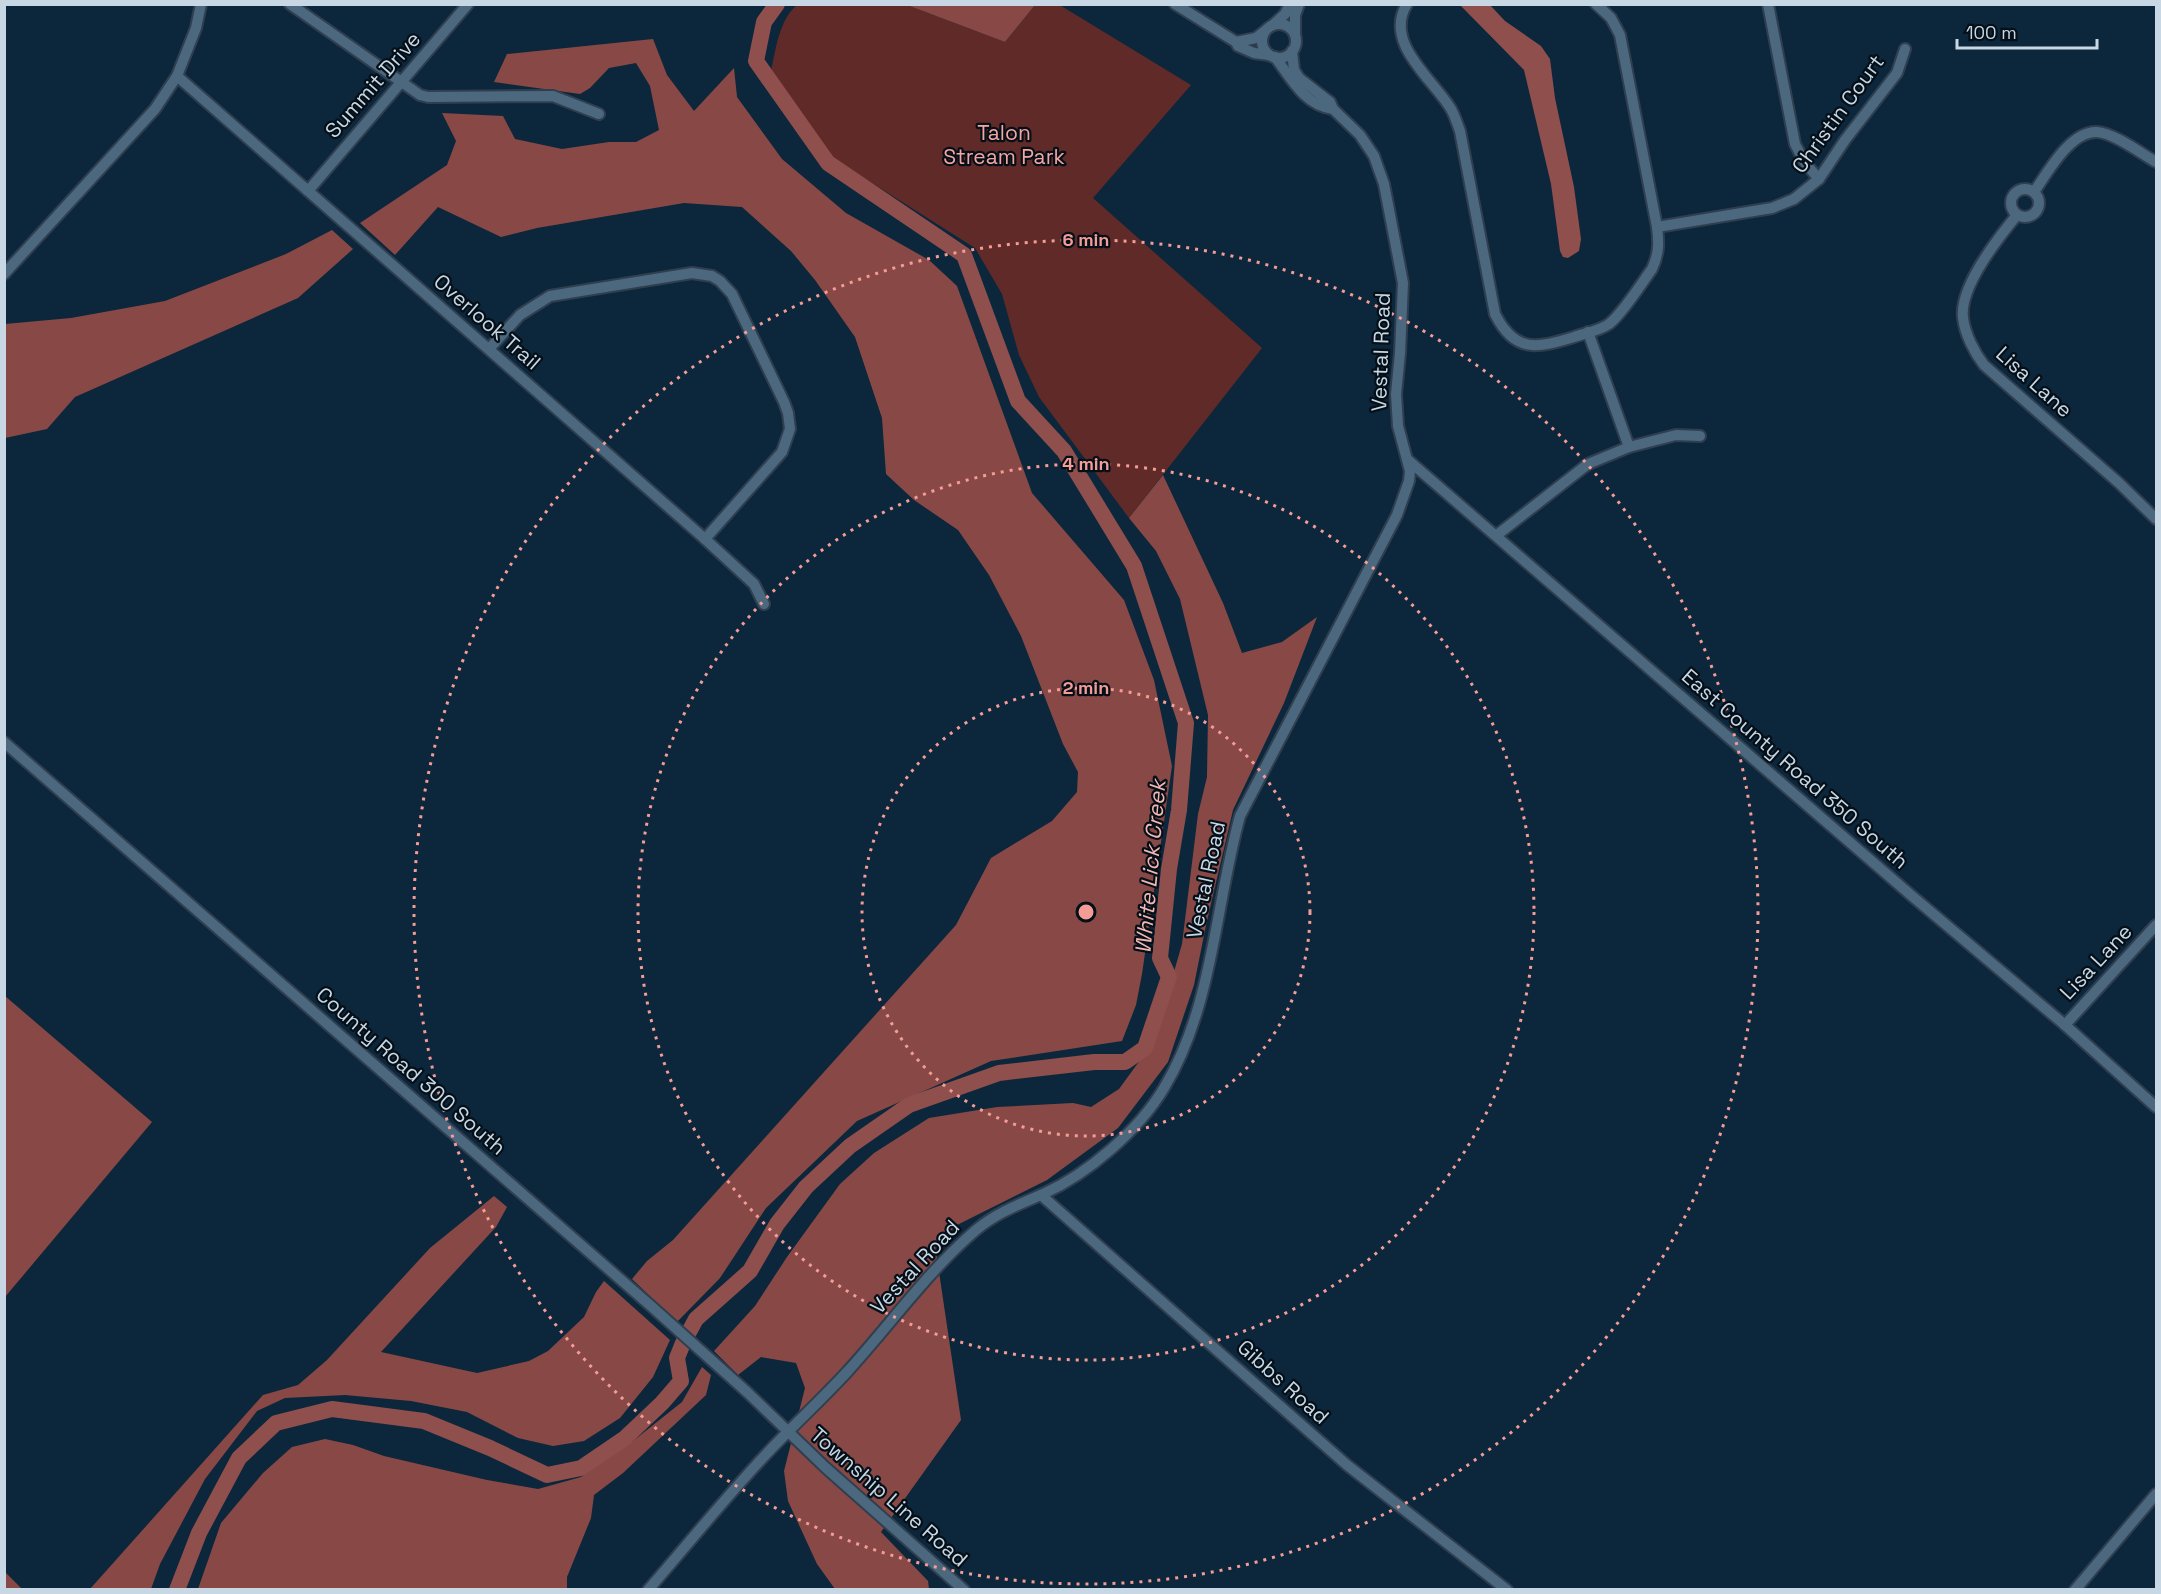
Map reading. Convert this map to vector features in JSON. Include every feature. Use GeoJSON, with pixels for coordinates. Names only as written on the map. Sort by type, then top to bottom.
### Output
{"type":"FeatureCollection","features":[{"type":"Feature","properties":{"kind":"street"},"geometry":{"type":"LineString","coordinates":[[4,274],[155,109],[177,76],[196,28],[201,4]]}},
{"type":"Feature","properties":{"kind":"street"},"geometry":{"type":"LineString","coordinates":[[290,4],[402,81],[413,92],[428,97],[554,96],[599,114]]}},
{"type":"Feature","properties":{"kind":"street","name":"Summit Drive"},"geometry":{"type":"LineString","coordinates":[[308,191],[468,4]]}},
{"type":"Feature","properties":{"kind":"street"},"geometry":{"type":"LineString","coordinates":[[1175,4],[1236,42],[1244,50],[1285,57],[1296,43],[1295,15],[1299,4]]}},
{"type":"Feature","properties":{"kind":"street"},"geometry":{"type":"LineString","coordinates":[[1236,42],[1256,38],[1285,14],[1290,4]]}},
{"type":"Feature","properties":{"kind":"street"},"geometry":{"type":"LineString","coordinates":[[1407,4],[1401,17],[1403,44],[1451,109],[1460,131],[1495,314],[1501,326],[1516,340],[1536,346],[1544,346],[1608,324],[1652,269],[1659,247],[1620,35],[1611,18],[1596,4]]}},
{"type":"Feature","properties":{"kind":"street"},"geometry":{"type":"LineString","coordinates":[[1768,4],[1795,144],[1805,163],[1819,179]]}},
{"type":"Feature","properties":{"kind":"street"},"geometry":{"type":"LineString","coordinates":[[1274,24],[1287,25],[1294,33]]}},
{"type":"Feature","properties":{"kind":"street"},"geometry":{"type":"LineString","coordinates":[[1264,31],[1262,45],[1272,56]]}},
{"type":"Feature","properties":{"kind":"street","name":"Christin Court"},"geometry":{"type":"LineString","coordinates":[[1657,227],[1772,208],[1794,199],[1819,179],[1845,140],[1897,73],[1905,49]]}},
{"type":"Feature","properties":{"kind":"street","name":"Vestal Road"},"geometry":{"type":"LineString","coordinates":[[648,1590],[773,1447],[848,1371],[942,1264],[977,1229],[1001,1213],[1041,1195],[1084,1170],[1118,1143],[1143,1117],[1163,1090],[1188,1041],[1199,1005],[1229,856],[1240,816],[1397,515],[1409,481],[1408,460],[1398,426],[1396,394],[1403,283],[1384,184],[1374,156],[1360,135],[1333,109],[1330,102],[1299,78],[1293,65],[1292,51]]}},
{"type":"Feature","properties":{"kind":"street","name":"Vestal Road"},"geometry":{"type":"LineString","coordinates":[[1272,56],[1298,90],[1325,108],[1333,109]]}},
{"type":"Feature","properties":{"kind":"street","name":"Overlook Trail"},"geometry":{"type":"LineString","coordinates":[[177,76],[705,539],[754,584],[765,604]]}},
{"type":"Feature","properties":{"kind":"street"},"geometry":{"type":"LineString","coordinates":[[2034,192],[2068,145],[2086,134],[2097,132],[2108,135],[2157,162]]}},
{"type":"Feature","properties":{"kind":"street"},"geometry":{"type":"LineString","coordinates":[[2022,189],[2034,192],[2039,200],[2037,212],[2029,218],[2017,215],[2010,204],[2014,194],[2022,189]]}},
{"type":"Feature","properties":{"kind":"street","name":"Lisa Lane"},"geometry":{"type":"LineString","coordinates":[[2017,215],[1975,276],[1966,296],[1963,317],[1974,352],[1984,365],[2157,519]]}},
{"type":"Feature","properties":{"kind":"street"},"geometry":{"type":"LineString","coordinates":[[489,349],[520,315],[550,296],[692,273],[703,273],[720,281],[738,303],[784,402],[790,429],[782,452],[705,539]]}},
{"type":"Feature","properties":{"kind":"street"},"geometry":{"type":"LineString","coordinates":[[1588,332],[1629,447]]}},
{"type":"Feature","properties":{"kind":"street"},"geometry":{"type":"LineString","coordinates":[[1497,535],[1579,469],[1629,447],[1676,435],[1700,436]]}},
{"type":"Feature","properties":{"kind":"street","name":"East County Road 350 South"},"geometry":{"type":"LineString","coordinates":[[1408,460],[1921,904],[2065,1025],[2157,1107]]}},
{"type":"Feature","properties":{"kind":"street","name":"County Road 300 South"},"geometry":{"type":"LineString","coordinates":[[4,742],[651,1306],[747,1392],[788,1434]]}},
{"type":"Feature","properties":{"kind":"street","name":"Lisa Lane"},"geometry":{"type":"LineString","coordinates":[[2065,1025],[2157,925]]}},
{"type":"Feature","properties":{"kind":"street","name":"Gibbs Road"},"geometry":{"type":"LineString","coordinates":[[1041,1195],[1347,1465],[1507,1590]]}},
{"type":"Feature","properties":{"kind":"street","name":"Township Line Road"},"geometry":{"type":"LineString","coordinates":[[788,1434],[964,1590]]}},
{"type":"Feature","properties":{"kind":"street"},"geometry":{"type":"LineString","coordinates":[[2075,1590],[2157,1494]]}},
{"type":"Feature","properties":{"kind":"green space","name":"Talon Stream Park"},"geometry":{"type":"Polygon","coordinates":[[[1058,4],[1191,85],[1093,198],[1262,348],[1129,518],[1039,397],[1019,355],[1002,294],[975,248],[834,159],[771,71],[782,27],[797,5],[907,5],[1005,42],[1035,5],[1058,4]]]}},
{"type":"Feature","properties":{"kind":"shaded area"},"geometry":{"type":"Polygon","coordinates":[[[907,5],[1035,5],[1005,42],[907,5]]]}},
{"type":"Feature","properties":{"kind":"shaded area"},"geometry":{"type":"Polygon","coordinates":[[[1460,5],[1490,5],[1505,21],[1541,46],[1550,59],[1555,98],[1574,187],[1581,239],[1579,251],[1568,258],[1563,257],[1560,251],[1551,184],[1524,70],[1460,5]]]}},
{"type":"Feature","properties":{"kind":"shaded area"},"geometry":{"type":"Polygon","coordinates":[[[653,39],[667,75],[694,111],[734,68],[737,97],[782,159],[846,213],[929,260],[957,286],[1032,493],[1124,600],[1154,680],[1172,766],[1142,974],[1136,1005],[1122,1041],[991,1061],[857,1121],[766,1208],[720,1278],[677,1322],[632,1279],[647,1261],[673,1240],[956,925],[991,858],[1052,821],[1077,792],[1078,772],[1063,744],[1021,636],[989,575],[958,530],[914,500],[886,474],[882,418],[855,337],[815,280],[791,251],[742,207],[684,203],[537,228],[501,237],[438,207],[395,255],[360,223],[447,165],[456,141],[442,113],[503,116],[515,139],[562,149],[609,142],[636,142],[659,130],[650,86],[636,63],[609,68],[590,88],[580,94],[494,82],[507,54],[653,39]]]}},
{"type":"Feature","properties":{"kind":"shaded area"},"geometry":{"type":"Polygon","coordinates":[[[332,230],[353,249],[298,298],[75,397],[47,429],[5,438],[5,324],[71,318],[165,301],[286,254],[332,230]]]}},
{"type":"Feature","properties":{"kind":"shaded area"},"geometry":{"type":"Polygon","coordinates":[[[1163,475],[1223,603],[1242,653],[1282,642],[1317,617],[1284,703],[1233,810],[1194,985],[1168,1062],[1118,1128],[1047,1180],[957,1225],[935,1245],[961,1420],[881,1532],[928,1581],[929,1589],[835,1589],[817,1564],[788,1501],[784,1471],[805,1388],[796,1363],[761,1357],[738,1375],[714,1351],[755,1306],[840,1184],[874,1153],[929,1118],[997,1107],[1073,1103],[1091,1107],[1119,1089],[1154,1041],[1182,944],[1198,814],[1207,777],[1208,715],[1180,599],[1156,551],[1129,518],[1163,475]]]}},
{"type":"Feature","properties":{"kind":"shaded area"},"geometry":{"type":"Polygon","coordinates":[[[5,996],[152,1122],[5,1297],[5,996]]]}},
{"type":"Feature","properties":{"kind":"shaded area"},"geometry":{"type":"Polygon","coordinates":[[[494,1196],[507,1207],[496,1227],[381,1352],[477,1373],[529,1361],[548,1351],[584,1317],[604,1281],[670,1340],[653,1377],[620,1418],[584,1441],[553,1446],[518,1438],[467,1412],[411,1401],[345,1395],[285,1398],[257,1411],[205,1479],[160,1564],[151,1589],[90,1589],[263,1395],[298,1385],[327,1360],[430,1248],[494,1196]]]}},
{"type":"Feature","properties":{"kind":"shaded area"},"geometry":{"type":"Polygon","coordinates":[[[702,1367],[711,1375],[706,1395],[623,1473],[594,1495],[591,1518],[567,1577],[567,1589],[198,1589],[221,1523],[263,1473],[292,1447],[325,1439],[353,1445],[384,1456],[487,1480],[538,1489],[581,1477],[633,1441],[682,1402],[702,1367]]]}},
{"type":"Feature","properties":{"kind":"shaded area"},"geometry":{"type":"Polygon","coordinates":[[[5,1572],[22,1589],[5,1589],[5,1572]]]}},
{"type":"Feature","properties":{"kind":"waterway","name":"White Lick Creek"},"geometry":{"type":"LineString","coordinates":[[177,1590],[199,1533],[239,1458],[276,1423],[332,1409],[424,1421],[490,1448],[547,1475],[581,1468],[625,1438],[662,1403],[681,1381],[677,1358],[696,1319],[750,1271],[777,1224],[806,1187],[850,1146],[909,1105],[999,1073],[1094,1062],[1125,1062],[1145,1048],[1169,977],[1160,958],[1169,869],[1179,810],[1186,723],[1134,566],[1064,451],[1018,401],[964,255],[828,163],[756,61],[764,22],[777,4]]}}]}
